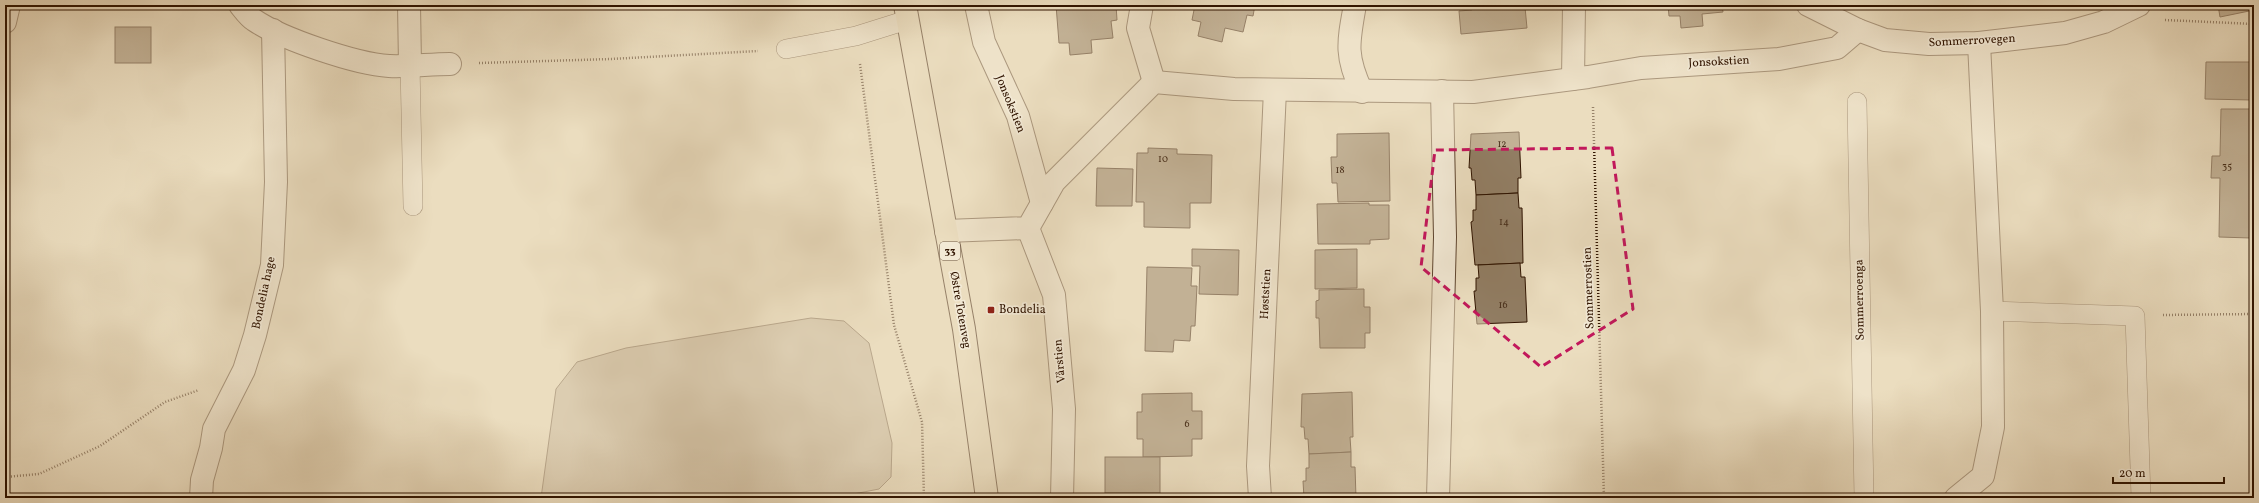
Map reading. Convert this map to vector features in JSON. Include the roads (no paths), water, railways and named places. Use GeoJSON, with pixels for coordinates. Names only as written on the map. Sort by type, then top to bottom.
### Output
{"type":"FeatureCollection","features":[{"type":"Feature","properties":{"kind":"main road","name":"Østre Totenveg"},"geometry":{"type":"LineString","coordinates":[[906,13],[964,329],[987,498]]}},
{"type":"Feature","properties":{"kind":"street"},"geometry":{"type":"LineString","coordinates":[[5,22],[9,5]]}},
{"type":"Feature","properties":{"kind":"street"},"geometry":{"type":"LineString","coordinates":[[240,5],[254,20],[274,30],[306,43],[365,63],[390,66],[450,64]]}},
{"type":"Feature","properties":{"kind":"street"},"geometry":{"type":"LineString","coordinates":[[409,5],[410,65]]}},
{"type":"Feature","properties":{"kind":"street","name":"Jonsokstien"},"geometry":{"type":"LineString","coordinates":[[976,5],[984,42],[1018,116],[1042,203]]}},
{"type":"Feature","properties":{"kind":"street"},"geometry":{"type":"LineString","coordinates":[[946,231],[1028,228],[1054,182],[1154,82],[1138,28],[1142,5]]}},
{"type":"Feature","properties":{"kind":"street"},"geometry":{"type":"LineString","coordinates":[[1355,5],[1348,44],[1353,73],[1362,92]]}},
{"type":"Feature","properties":{"kind":"street"},"geometry":{"type":"LineString","coordinates":[[1574,5],[1582,78]]}},
{"type":"Feature","properties":{"kind":"street","name":"Sommerrovegen"},"geometry":{"type":"LineString","coordinates":[[1808,5],[1858,30],[1885,40],[1929,44],[1979,43],[2065,33],[2104,22],[2139,5]]}},
{"type":"Feature","properties":{"kind":"street","name":"Bondelia hage"},"geometry":{"type":"LineString","coordinates":[[201,498],[202,480],[211,448],[214,429],[244,370],[255,335],[272,265],[276,182],[274,30]]}},
{"type":"Feature","properties":{"kind":"street","name":"Jonsokstien"},"geometry":{"type":"LineString","coordinates":[[1154,82],[1234,89],[1362,92],[1473,92],[1582,78],[1641,68],[1779,59],[1837,48],[1858,30]]}},
{"type":"Feature","properties":{"kind":"street"},"geometry":{"type":"LineString","coordinates":[[1956,498],[1983,476],[1993,427],[1992,311],[1979,43]]}},
{"type":"Feature","properties":{"kind":"street","name":"Høststien"},"geometry":{"type":"LineString","coordinates":[[1260,498],[1258,466],[1275,90]]}},
{"type":"Feature","properties":{"kind":"street"},"geometry":{"type":"LineString","coordinates":[[1438,498],[1445,237],[1442,91]]}},
{"type":"Feature","properties":{"kind":"street","name":"Vårstien"},"geometry":{"type":"LineString","coordinates":[[1028,228],[1054,295],[1064,409],[1062,498]]}},
{"type":"Feature","properties":{"kind":"lane"},"geometry":{"type":"LineString","coordinates":[[786,49],[856,36],[906,13]]}},
{"type":"Feature","properties":{"kind":"lane"},"geometry":{"type":"LineString","coordinates":[[410,65],[413,206]]}},
{"type":"Feature","properties":{"kind":"lane","name":"Sommerroenga"},"geometry":{"type":"LineString","coordinates":[[1856,102],[1864,498]]}},
{"type":"Feature","properties":{"kind":"lane"},"geometry":{"type":"LineString","coordinates":[[1992,311],[2135,316],[2141,498]]}},
{"type":"Feature","properties":{"kind":"place","name":"Bondelia"},"geometry":{"type":"Point","coordinates":[991,310]}}]}
